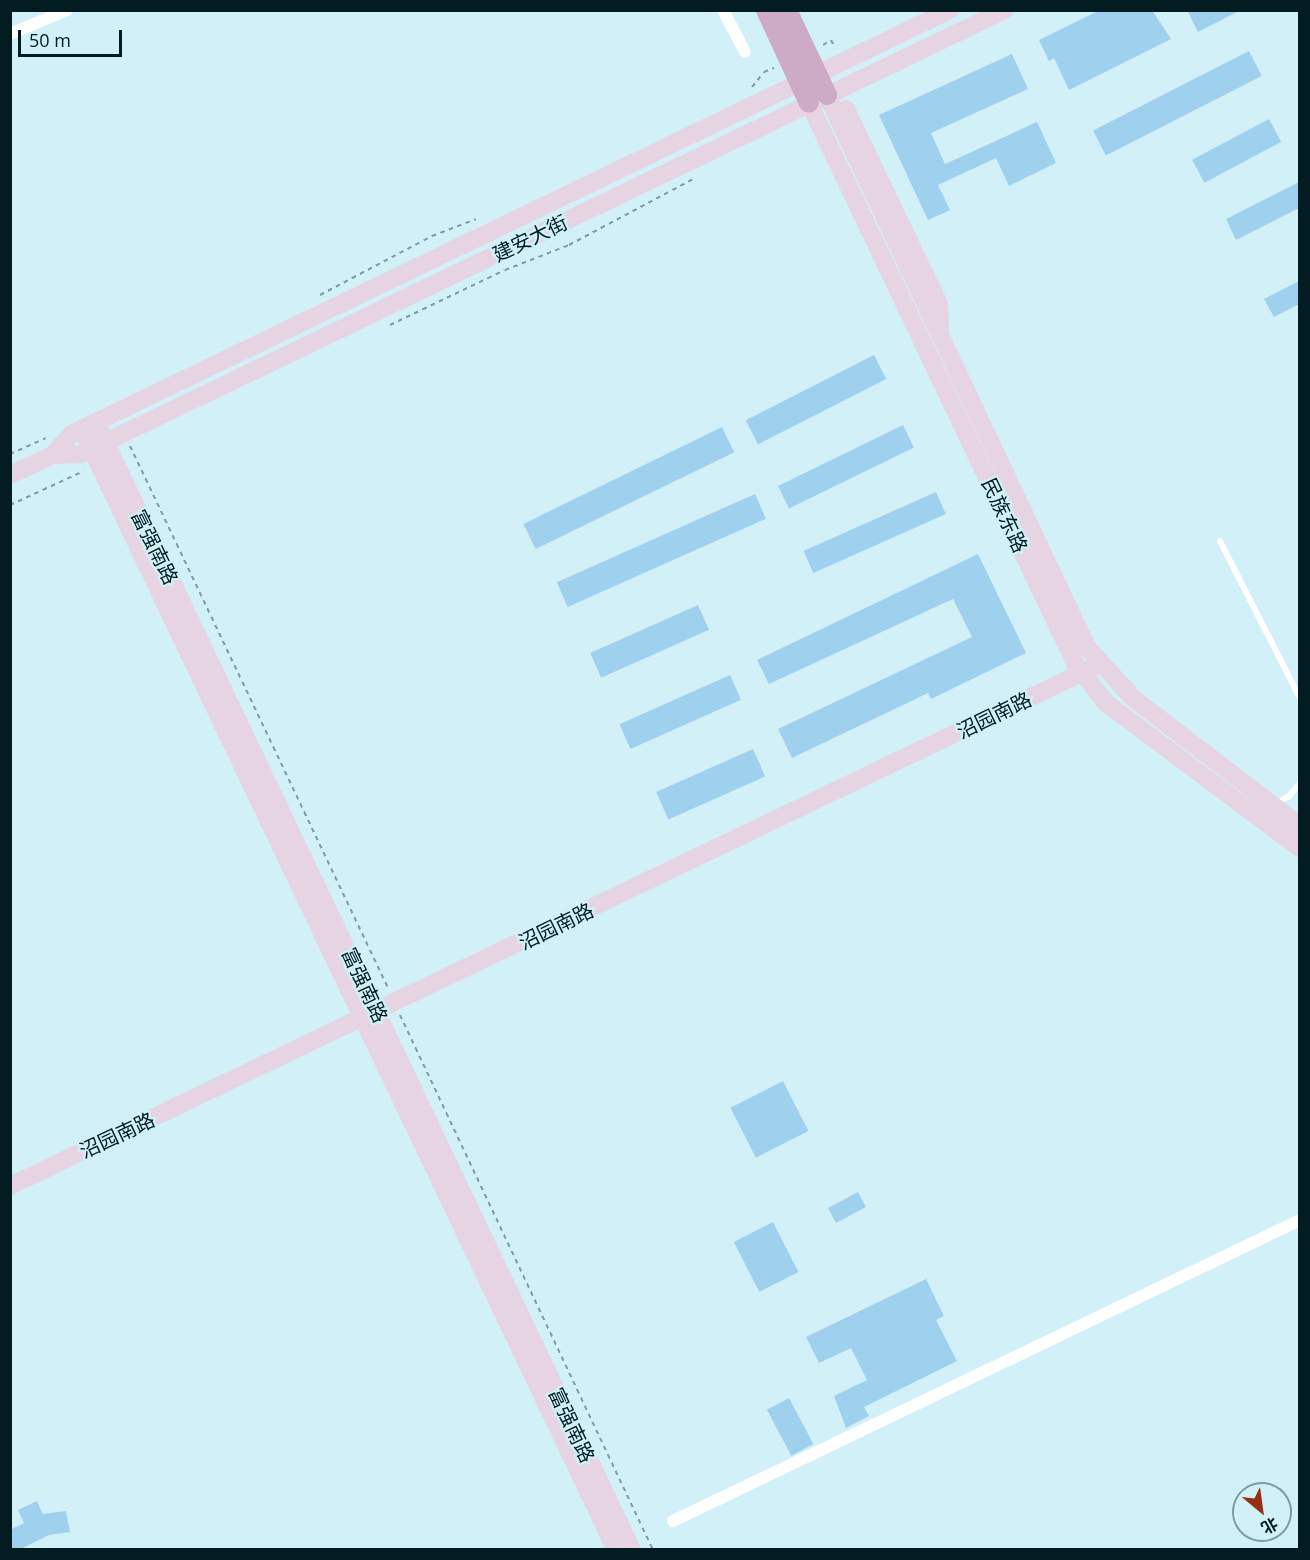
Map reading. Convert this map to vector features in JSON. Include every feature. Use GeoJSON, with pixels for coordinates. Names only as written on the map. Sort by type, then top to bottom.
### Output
{"type":"FeatureCollection","features":[{"type":"Feature","properties":{"kind":"main road"},"geometry":{"type":"LineString","coordinates":[[766,10],[800,82],[824,96]]}},
{"type":"Feature","properties":{"kind":"main road"},"geometry":{"type":"LineString","coordinates":[[788,10],[818,73],[824,96]]}},
{"type":"Feature","properties":{"kind":"main road","name":"建安大街"},"geometry":{"type":"LineString","coordinates":[[53,455],[71,434],[950,10]]}},
{"type":"Feature","properties":{"kind":"main road","name":"建安大街"},"geometry":{"type":"LineString","coordinates":[[10,475],[53,455],[102,453],[824,96],[1005,10]]}},
{"type":"Feature","properties":{"kind":"main road","name":"民族东路"},"geometry":{"type":"LineString","coordinates":[[824,96],[1073,622],[1100,664],[1148,711],[1299,826]]}},
{"type":"Feature","properties":{"kind":"main road","name":"民族东路"},"geometry":{"type":"LineString","coordinates":[[824,96],[1083,672],[1106,703],[1299,848]]}},
{"type":"Feature","properties":{"kind":"main road","name":"富强南路"},"geometry":{"type":"LineString","coordinates":[[89,426],[370,1016],[632,1550]]}},
{"type":"Feature","properties":{"kind":"main road","name":"沼园南路"},"geometry":{"type":"LineString","coordinates":[[10,1186],[370,1016],[1100,664]]}},
{"type":"Feature","properties":{"kind":"main road","name":"富强南路"},"geometry":{"type":"LineString","coordinates":[[370,1016],[616,1550]]}},
{"type":"Feature","properties":{"kind":"street"},"geometry":{"type":"LineString","coordinates":[[10,34],[67,10]]}},
{"type":"Feature","properties":{"kind":"street"},"geometry":{"type":"LineString","coordinates":[[723,10],[745,52]]}},
{"type":"Feature","properties":{"kind":"street"},"geometry":{"type":"LineString","coordinates":[[673,1521],[1299,1220]]}},
{"type":"Feature","properties":{"kind":"lane"},"geometry":{"type":"LineString","coordinates":[[1220,541],[1299,698]]}},
{"type":"Feature","properties":{"kind":"lane"},"geometry":{"type":"LineString","coordinates":[[1273,806],[1289,796],[1299,783]]}},
{"type":"Feature","properties":{"kind":"path"},"geometry":{"type":"LineString","coordinates":[[807,52],[831,40],[836,49],[841,46]]}},
{"type":"Feature","properties":{"kind":"path"},"geometry":{"type":"LineString","coordinates":[[751,88],[764,72],[789,61]]}},
{"type":"Feature","properties":{"kind":"path"},"geometry":{"type":"LineString","coordinates":[[387,326],[505,270],[578,241],[705,173]]}},
{"type":"Feature","properties":{"kind":"path"},"geometry":{"type":"LineString","coordinates":[[127,441],[653,1550]]}},
{"type":"Feature","properties":{"kind":"path"},"geometry":{"type":"LineString","coordinates":[[10,505],[127,441],[142,443]]}},
{"type":"Feature","properties":{"kind":"building"},"geometry":{"type":"Polygon","coordinates":[[[1100,10],[1152,10],[1171,39],[1069,90],[1054,58],[1049,61],[1039,40],[1100,10]]]}},
{"type":"Feature","properties":{"kind":"building"},"geometry":{"type":"Polygon","coordinates":[[[1187,10],[1241,10],[1198,32],[1187,10]]]}},
{"type":"Feature","properties":{"kind":"building"},"geometry":{"type":"Polygon","coordinates":[[[1249,51],[1262,76],[1106,155],[1093,130],[1249,51]]]}},
{"type":"Feature","properties":{"kind":"building"},"geometry":{"type":"Polygon","coordinates":[[[1012,54],[1028,89],[931,133],[945,164],[1037,122],[1056,163],[1009,186],[996,158],[938,185],[950,210],[928,220],[879,115],[1012,54]]]}},
{"type":"Feature","properties":{"kind":"building"},"geometry":{"type":"Polygon","coordinates":[[[1269,119],[1281,142],[1204,183],[1192,160],[1269,119]]]}},
{"type":"Feature","properties":{"kind":"building"},"geometry":{"type":"Polygon","coordinates":[[[1299,182],[1299,208],[1236,240],[1226,219],[1299,182]]]}},
{"type":"Feature","properties":{"kind":"building"},"geometry":{"type":"Polygon","coordinates":[[[1299,281],[1299,304],[1274,317],[1264,299],[1299,281]]]}},
{"type":"Feature","properties":{"kind":"building"},"geometry":{"type":"Polygon","coordinates":[[[874,355],[886,379],[758,444],[746,420],[874,355]]]}},
{"type":"Feature","properties":{"kind":"building"},"geometry":{"type":"Polygon","coordinates":[[[903,425],[914,447],[789,508],[778,486],[903,425]]]}},
{"type":"Feature","properties":{"kind":"building"},"geometry":{"type":"Polygon","coordinates":[[[722,427],[734,452],[536,549],[523,524],[722,427]]]}},
{"type":"Feature","properties":{"kind":"building"},"geometry":{"type":"Polygon","coordinates":[[[936,492],[946,514],[813,573],[804,551],[936,492]]]}},
{"type":"Feature","properties":{"kind":"building"},"geometry":{"type":"Polygon","coordinates":[[[755,494],[766,519],[568,607],[557,582],[755,494]]]}},
{"type":"Feature","properties":{"kind":"building"},"geometry":{"type":"Polygon","coordinates":[[[978,554],[1026,653],[931,699],[928,693],[792,758],[778,729],[972,637],[953,599],[769,684],[757,660],[978,554]]]}},
{"type":"Feature","properties":{"kind":"building"},"geometry":{"type":"Polygon","coordinates":[[[698,605],[709,630],[601,678],[590,653],[698,605]]]}},
{"type":"Feature","properties":{"kind":"building"},"geometry":{"type":"Polygon","coordinates":[[[730,675],[741,700],[630,749],[619,724],[730,675]]]}},
{"type":"Feature","properties":{"kind":"building"},"geometry":{"type":"Polygon","coordinates":[[[753,749],[765,776],[668,820],[656,792],[753,749]]]}},
{"type":"Feature","properties":{"kind":"building"},"geometry":{"type":"Polygon","coordinates":[[[783,1081],[808,1131],[756,1158],[730,1108],[783,1081]]]}},
{"type":"Feature","properties":{"kind":"building"},"geometry":{"type":"Polygon","coordinates":[[[858,1192],[866,1207],[836,1223],[828,1208],[858,1192]]]}},
{"type":"Feature","properties":{"kind":"building"},"geometry":{"type":"Polygon","coordinates":[[[773,1222],[798,1272],[759,1292],[734,1242],[773,1222]]]}},
{"type":"Feature","properties":{"kind":"building"},"geometry":{"type":"Polygon","coordinates":[[[926,1279],[944,1316],[936,1320],[957,1361],[864,1407],[869,1416],[846,1428],[834,1396],[867,1380],[851,1348],[819,1363],[806,1337],[926,1279]]]}},
{"type":"Feature","properties":{"kind":"building"},"geometry":{"type":"Polygon","coordinates":[[[789,1398],[813,1444],[791,1456],[767,1410],[789,1398]]]}},
{"type":"Feature","properties":{"kind":"building"},"geometry":{"type":"Polygon","coordinates":[[[37,1501],[43,1514],[66,1511],[70,1532],[49,1535],[19,1550],[10,1550],[10,1530],[24,1523],[18,1510],[37,1501]]]}}]}
